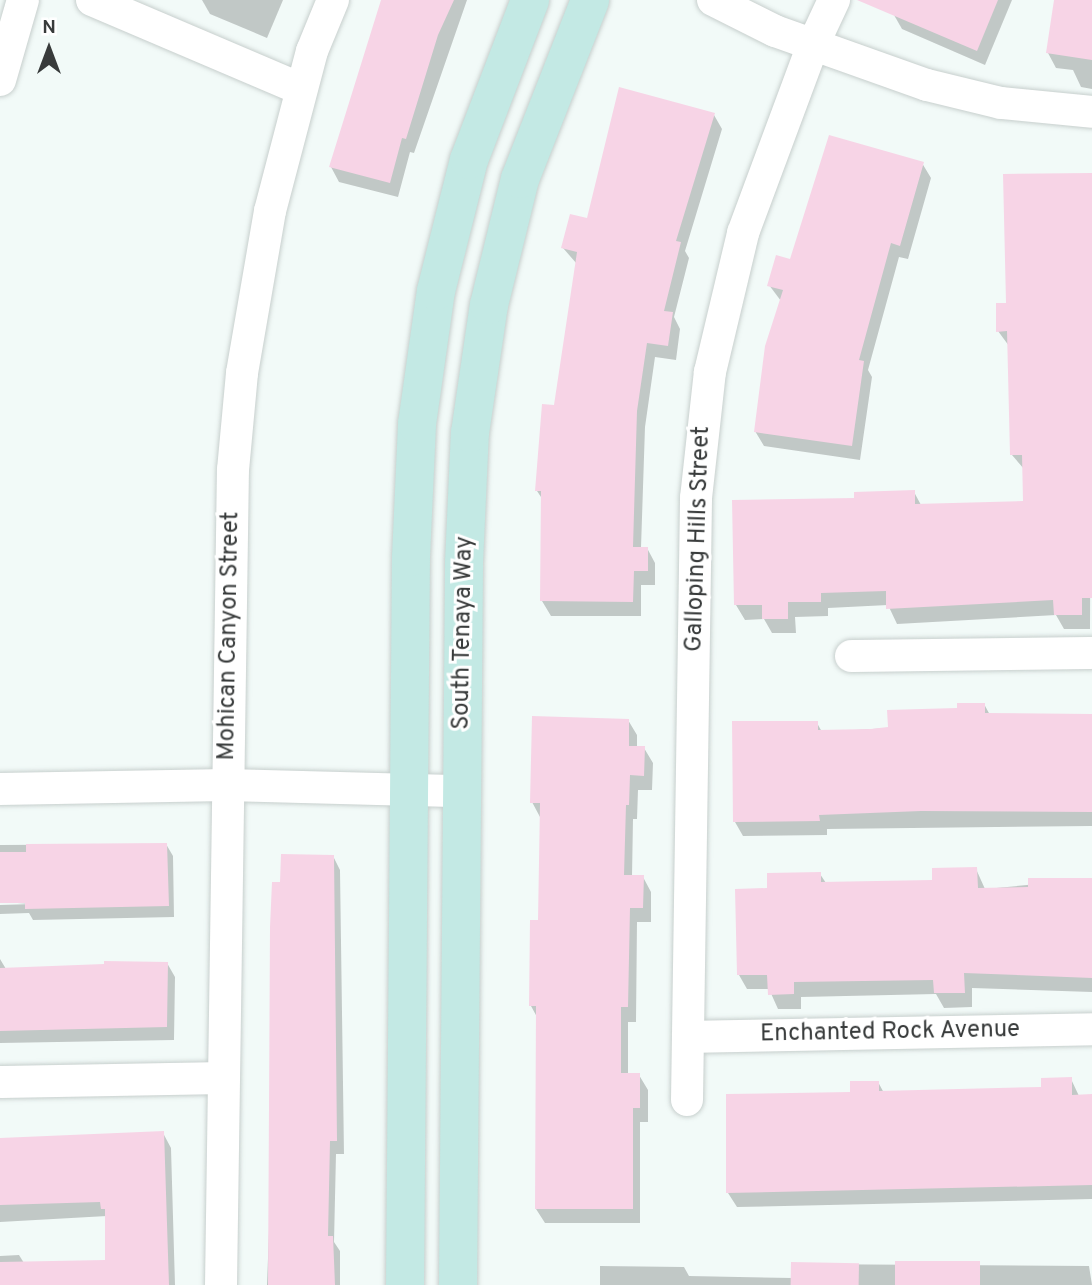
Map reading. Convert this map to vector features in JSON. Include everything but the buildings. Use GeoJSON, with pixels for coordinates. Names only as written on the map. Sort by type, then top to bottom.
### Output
{"type":"FeatureCollection","features":[{"type":"Feature","properties":{"kind":"street"},"geometry":{"type":"LineString","coordinates":[[0,80],[23,0]]}},
{"type":"Feature","properties":{"kind":"street"},"geometry":{"type":"LineString","coordinates":[[92,0],[301,89]]}},
{"type":"Feature","properties":{"kind":"street","name":"Mohican Canyon Street"},"geometry":{"type":"LineString","coordinates":[[221,1285],[233,470],[242,373],[257,276],[301,89],[333,0]]}},
{"type":"Feature","properties":{"kind":"street"},"geometry":{"type":"LineString","coordinates":[[405,1285],[409,790],[417,424],[436,291],[470,160],[530,0]]}},
{"type":"Feature","properties":{"kind":"street","name":"South Tenaya Way"},"geometry":{"type":"LineString","coordinates":[[458,1285],[462,791],[470,433],[489,305],[520,179],[590,0]]}},
{"type":"Feature","properties":{"kind":"street"},"geometry":{"type":"LineString","coordinates":[[713,0],[813,45],[964,94],[1092,112]]}},
{"type":"Feature","properties":{"kind":"street","name":"Galloping Hills Street"},"geometry":{"type":"LineString","coordinates":[[687,1100],[694,577],[703,423],[720,312],[743,233],[813,45],[834,0]]}},
{"type":"Feature","properties":{"kind":"street"},"geometry":{"type":"LineString","coordinates":[[850,656],[1092,653]]}},
{"type":"Feature","properties":{"kind":"street"},"geometry":{"type":"LineString","coordinates":[[0,789],[227,785],[462,791]]}},
{"type":"Feature","properties":{"kind":"street","name":"Enchanted Rock Avenue"},"geometry":{"type":"LineString","coordinates":[[688,1037],[1092,1029]]}},
{"type":"Feature","properties":{"kind":"street"},"geometry":{"type":"LineString","coordinates":[[0,1082],[223,1078]]}}]}
